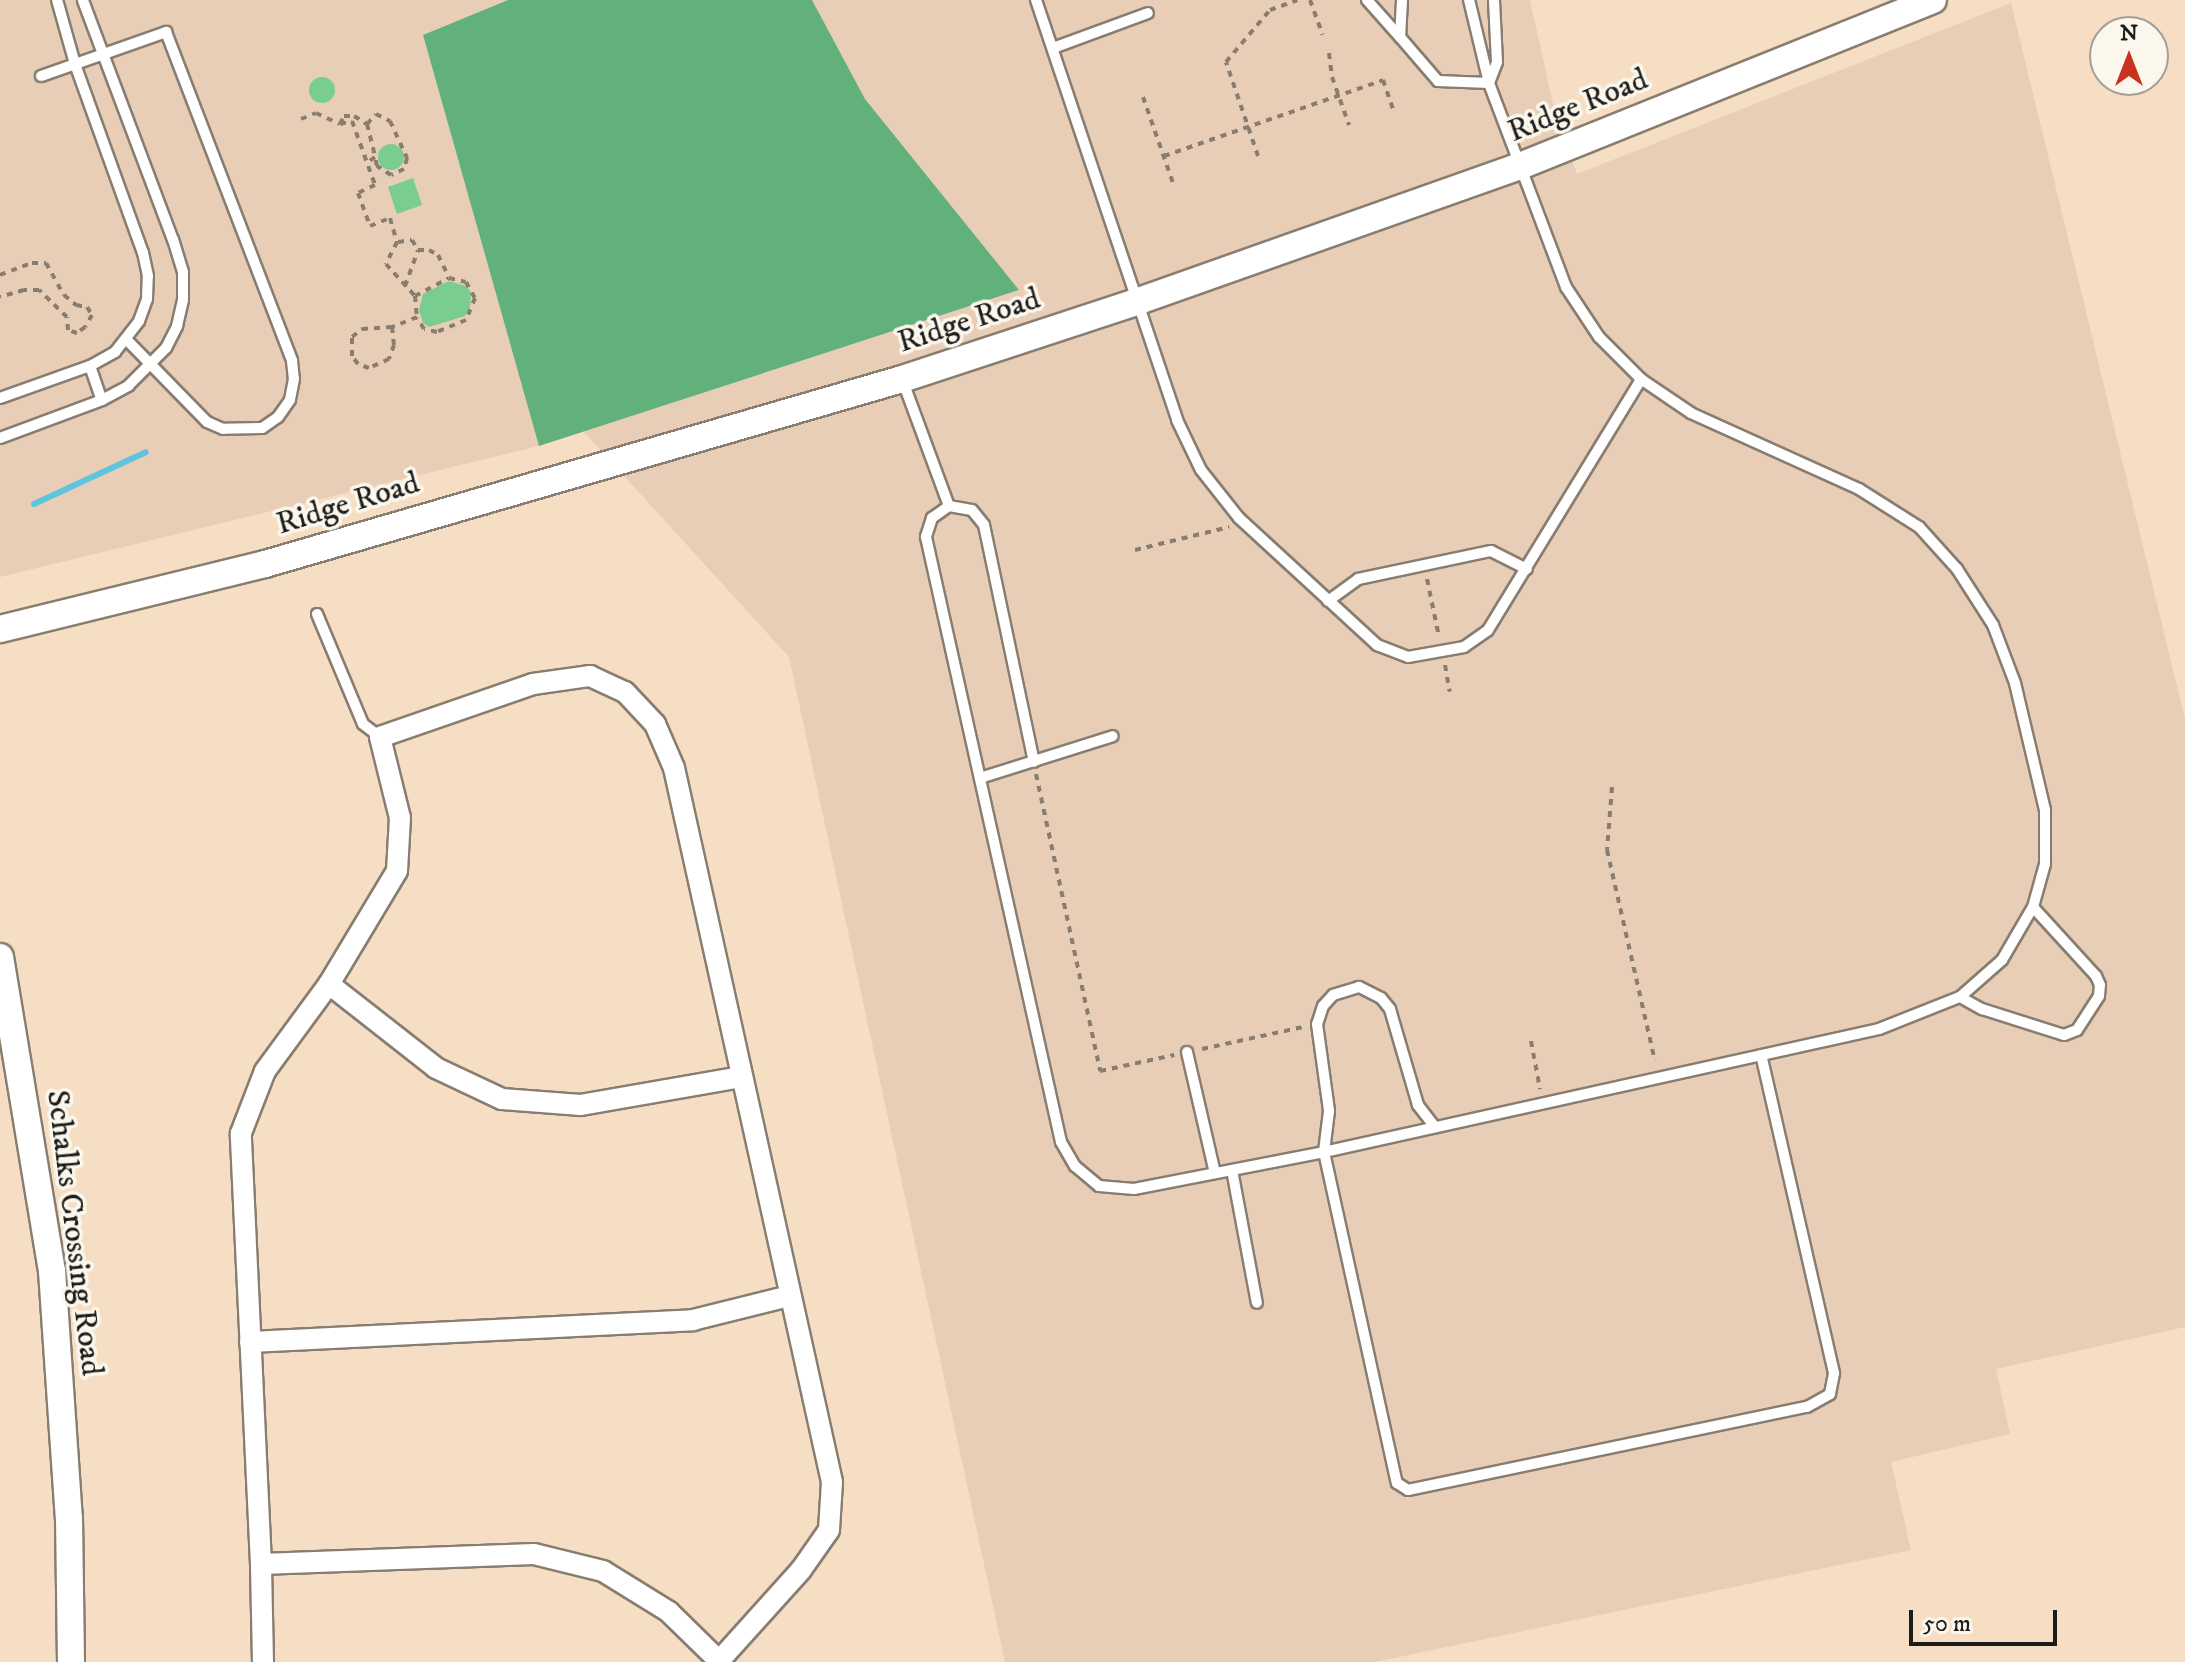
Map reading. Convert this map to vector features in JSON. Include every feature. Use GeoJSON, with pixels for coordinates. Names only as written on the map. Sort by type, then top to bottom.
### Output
{"type":"FeatureCollection","features":[{"type":"Feature","properties":{"kind":"street","name":"Ridge Road"},"geometry":{"type":"LineString","coordinates":[[0,629],[265,564],[902,379],[1139,301],[1520,166],[1933,0]]}},
{"type":"Feature","properties":{"kind":"street"},"geometry":{"type":"LineString","coordinates":[[261,1564],[534,1554],[603,1571],[669,1612],[720,1661],[801,1570],[829,1530],[832,1482],[674,768],[655,724],[625,692],[590,676],[533,684],[380,737],[400,818],[397,871],[329,984],[265,1071],[241,1133],[263,1662]]}},
{"type":"Feature","properties":{"kind":"street","name":"Schalks Crossing Road"},"geometry":{"type":"LineString","coordinates":[[0,957],[52,1271],[69,1518],[71,1662]]}},
{"type":"Feature","properties":{"kind":"street"},"geometry":{"type":"LineString","coordinates":[[329,984],[436,1068],[502,1099],[581,1105],[741,1077]]}},
{"type":"Feature","properties":{"kind":"street"},"geometry":{"type":"LineString","coordinates":[[250,1342],[693,1320],[789,1296]]}},
{"type":"Feature","properties":{"kind":"lane"},"geometry":{"type":"LineString","coordinates":[[0,398],[90,366],[115,352],[127,340],[143,310],[148,276],[143,253],[75,64],[57,0]]}},
{"type":"Feature","properties":{"kind":"lane"},"geometry":{"type":"LineString","coordinates":[[0,438],[102,400],[128,386],[151,366],[177,326],[183,300],[183,272],[83,0]]}},
{"type":"Feature","properties":{"kind":"lane"},"geometry":{"type":"LineString","coordinates":[[1036,0],[1177,420],[1201,470],[1239,518],[1377,645],[1408,657],[1464,647],[1488,630],[1641,379]]}},
{"type":"Feature","properties":{"kind":"lane"},"geometry":{"type":"LineString","coordinates":[[1367,0],[1438,81],[1489,83]]}},
{"type":"Feature","properties":{"kind":"lane"},"geometry":{"type":"LineString","coordinates":[[1400,37],[1402,0]]}},
{"type":"Feature","properties":{"kind":"lane"},"geometry":{"type":"LineString","coordinates":[[1034,762],[984,525],[972,510],[949,506],[932,518],[926,537],[1061,1142],[1075,1166],[1099,1186],[1134,1189],[1324,1152],[1879,1029],[1960,997],[2002,960],[2033,907],[2045,864],[2045,810],[2015,683],[1993,625],[1957,569],[1919,527],[1859,489],[1691,413],[1641,379],[1599,337],[1566,287],[1489,83],[1469,0]]}},
{"type":"Feature","properties":{"kind":"lane"},"geometry":{"type":"LineString","coordinates":[[1489,83],[1497,62],[1494,0]]}},
{"type":"Feature","properties":{"kind":"lane"},"geometry":{"type":"LineString","coordinates":[[1053,48],[1148,13]]}},
{"type":"Feature","properties":{"kind":"lane"},"geometry":{"type":"LineString","coordinates":[[41,76],[166,32],[292,361],[294,379],[290,400],[278,417],[262,428],[241,432],[223,429],[207,422],[127,340]]}},
{"type":"Feature","properties":{"kind":"lane"},"geometry":{"type":"LineString","coordinates":[[90,366],[102,400]]}},
{"type":"Feature","properties":{"kind":"lane"},"geometry":{"type":"LineString","coordinates":[[902,379],[949,506]]}},
{"type":"Feature","properties":{"kind":"lane"},"geometry":{"type":"LineString","coordinates":[[1328,601],[1358,579],[1491,551],[1527,569]]}},
{"type":"Feature","properties":{"kind":"lane"},"geometry":{"type":"LineString","coordinates":[[317,614],[363,724],[380,737]]}},
{"type":"Feature","properties":{"kind":"lane"},"geometry":{"type":"LineString","coordinates":[[980,778],[1113,736]]}},
{"type":"Feature","properties":{"kind":"lane"},"geometry":{"type":"LineString","coordinates":[[1960,997],[1982,1009],[2064,1035],[2077,1030],[2099,996],[2100,985],[2096,976],[2033,907]]}},
{"type":"Feature","properties":{"kind":"lane"},"geometry":{"type":"LineString","coordinates":[[1435,1127],[1418,1105],[1396,1024],[1381,998],[1359,987],[1344,989],[1323,1006],[1317,1024],[1329,1111],[1324,1152],[1397,1483],[1408,1490],[1807,1407],[1830,1394],[1834,1373],[1761,1055]]}},
{"type":"Feature","properties":{"kind":"lane"},"geometry":{"type":"LineString","coordinates":[[1187,1052],[1215,1173]]}},
{"type":"Feature","properties":{"kind":"lane"},"geometry":{"type":"LineString","coordinates":[[1232,1170],[1257,1303]]}},
{"type":"Feature","properties":{"kind":"path"},"geometry":{"type":"LineString","coordinates":[[1258,156],[1226,62],[1270,10],[1297,0]]}},
{"type":"Feature","properties":{"kind":"path"},"geometry":{"type":"LineString","coordinates":[[1310,0],[1323,35]]}},
{"type":"Feature","properties":{"kind":"path"},"geometry":{"type":"LineString","coordinates":[[1329,53],[1349,125]]}},
{"type":"Feature","properties":{"kind":"path"},"geometry":{"type":"LineString","coordinates":[[1164,156],[1383,80],[1393,109]]}},
{"type":"Feature","properties":{"kind":"path"},"geometry":{"type":"LineString","coordinates":[[1143,97],[1174,186]]}},
{"type":"Feature","properties":{"kind":"path"},"geometry":{"type":"LineString","coordinates":[[301,119],[316,113],[340,124],[352,121],[375,185],[358,193],[370,226],[390,218],[397,242],[386,264],[415,296],[417,317],[424,329],[437,332],[466,320],[472,311],[473,289],[466,282],[449,278],[415,296]]}},
{"type":"Feature","properties":{"kind":"path"},"geometry":{"type":"LineString","coordinates":[[340,124],[344,116],[354,116],[367,124],[377,166],[391,175],[404,169],[407,158],[390,121],[376,114],[367,124]]}},
{"type":"Feature","properties":{"kind":"path"},"geometry":{"type":"LineString","coordinates":[[367,163],[375,157]]}},
{"type":"Feature","properties":{"kind":"path"},"geometry":{"type":"LineString","coordinates":[[397,242],[412,240],[418,250]]}},
{"type":"Feature","properties":{"kind":"path"},"geometry":{"type":"LineString","coordinates":[[418,250],[429,250],[438,255],[449,278]]}},
{"type":"Feature","properties":{"kind":"path"},"geometry":{"type":"LineString","coordinates":[[405,286],[418,250]]}},
{"type":"Feature","properties":{"kind":"path"},"geometry":{"type":"LineString","coordinates":[[0,275],[32,263],[46,263],[64,295],[76,305],[87,307],[92,315],[77,333],[68,330],[67,317],[39,290],[24,290],[0,297]]}},
{"type":"Feature","properties":{"kind":"path"},"geometry":{"type":"LineString","coordinates":[[392,327],[394,345],[389,359],[369,368],[358,364],[352,356],[352,337],[362,329],[392,327],[417,317]]}},
{"type":"Feature","properties":{"kind":"path"},"geometry":{"type":"LineString","coordinates":[[1135,550],[1229,527],[1239,518]]}},
{"type":"Feature","properties":{"kind":"path"},"geometry":{"type":"LineString","coordinates":[[1424,565],[1450,692]]}},
{"type":"Feature","properties":{"kind":"path"},"geometry":{"type":"LineString","coordinates":[[1034,762],[1100,1071],[1317,1024]]}},
{"type":"Feature","properties":{"kind":"path"},"geometry":{"type":"LineString","coordinates":[[1612,787],[1607,850],[1655,1061]]}},
{"type":"Feature","properties":{"kind":"path"},"geometry":{"type":"LineString","coordinates":[[1531,1041],[1543,1103]]}},
{"type":"Feature","properties":{"kind":"shaded area"},"geometry":{"type":"Polygon","coordinates":[[[0,0],[508,0],[423,35],[539,446],[0,577],[0,0]]]}},
{"type":"Feature","properties":{"kind":"shaded area"},"geometry":{"type":"Polygon","coordinates":[[[812,0],[1530,0],[1555,112],[1577,174],[2011,3],[2185,719],[2185,1327],[1996,1369],[2010,1434],[1891,1462],[1911,1550],[1375,1662],[1005,1662],[789,657],[583,431],[1019,290],[865,99],[812,0]]]}},
{"type":"Feature","properties":{"kind":"green space"},"geometry":{"type":"Polygon","coordinates":[[[508,0],[812,0],[865,99],[1019,290],[539,446],[423,35],[508,0]]]}},
{"type":"Feature","properties":{"kind":"green space"},"geometry":{"type":"Polygon","coordinates":[[[322,77],[331,81],[335,90],[331,99],[322,103],[313,99],[309,90],[313,81],[322,77]]]}},
{"type":"Feature","properties":{"kind":"green space"},"geometry":{"type":"Polygon","coordinates":[[[391,144],[400,148],[404,157],[400,166],[391,170],[382,166],[378,157],[382,148],[391,144]]]}},
{"type":"Feature","properties":{"kind":"green space"},"geometry":{"type":"Polygon","coordinates":[[[413,178],[422,205],[397,214],[388,187],[413,178]]]}},
{"type":"Feature","properties":{"kind":"green space"},"geometry":{"type":"Polygon","coordinates":[[[449,281],[466,286],[471,292],[470,308],[465,316],[429,327],[423,323],[419,310],[423,294],[449,281]]]}},
{"type":"Feature","properties":{"kind":"waterway"},"geometry":{"type":"LineString","coordinates":[[34,504],[146,452]]}}]}
